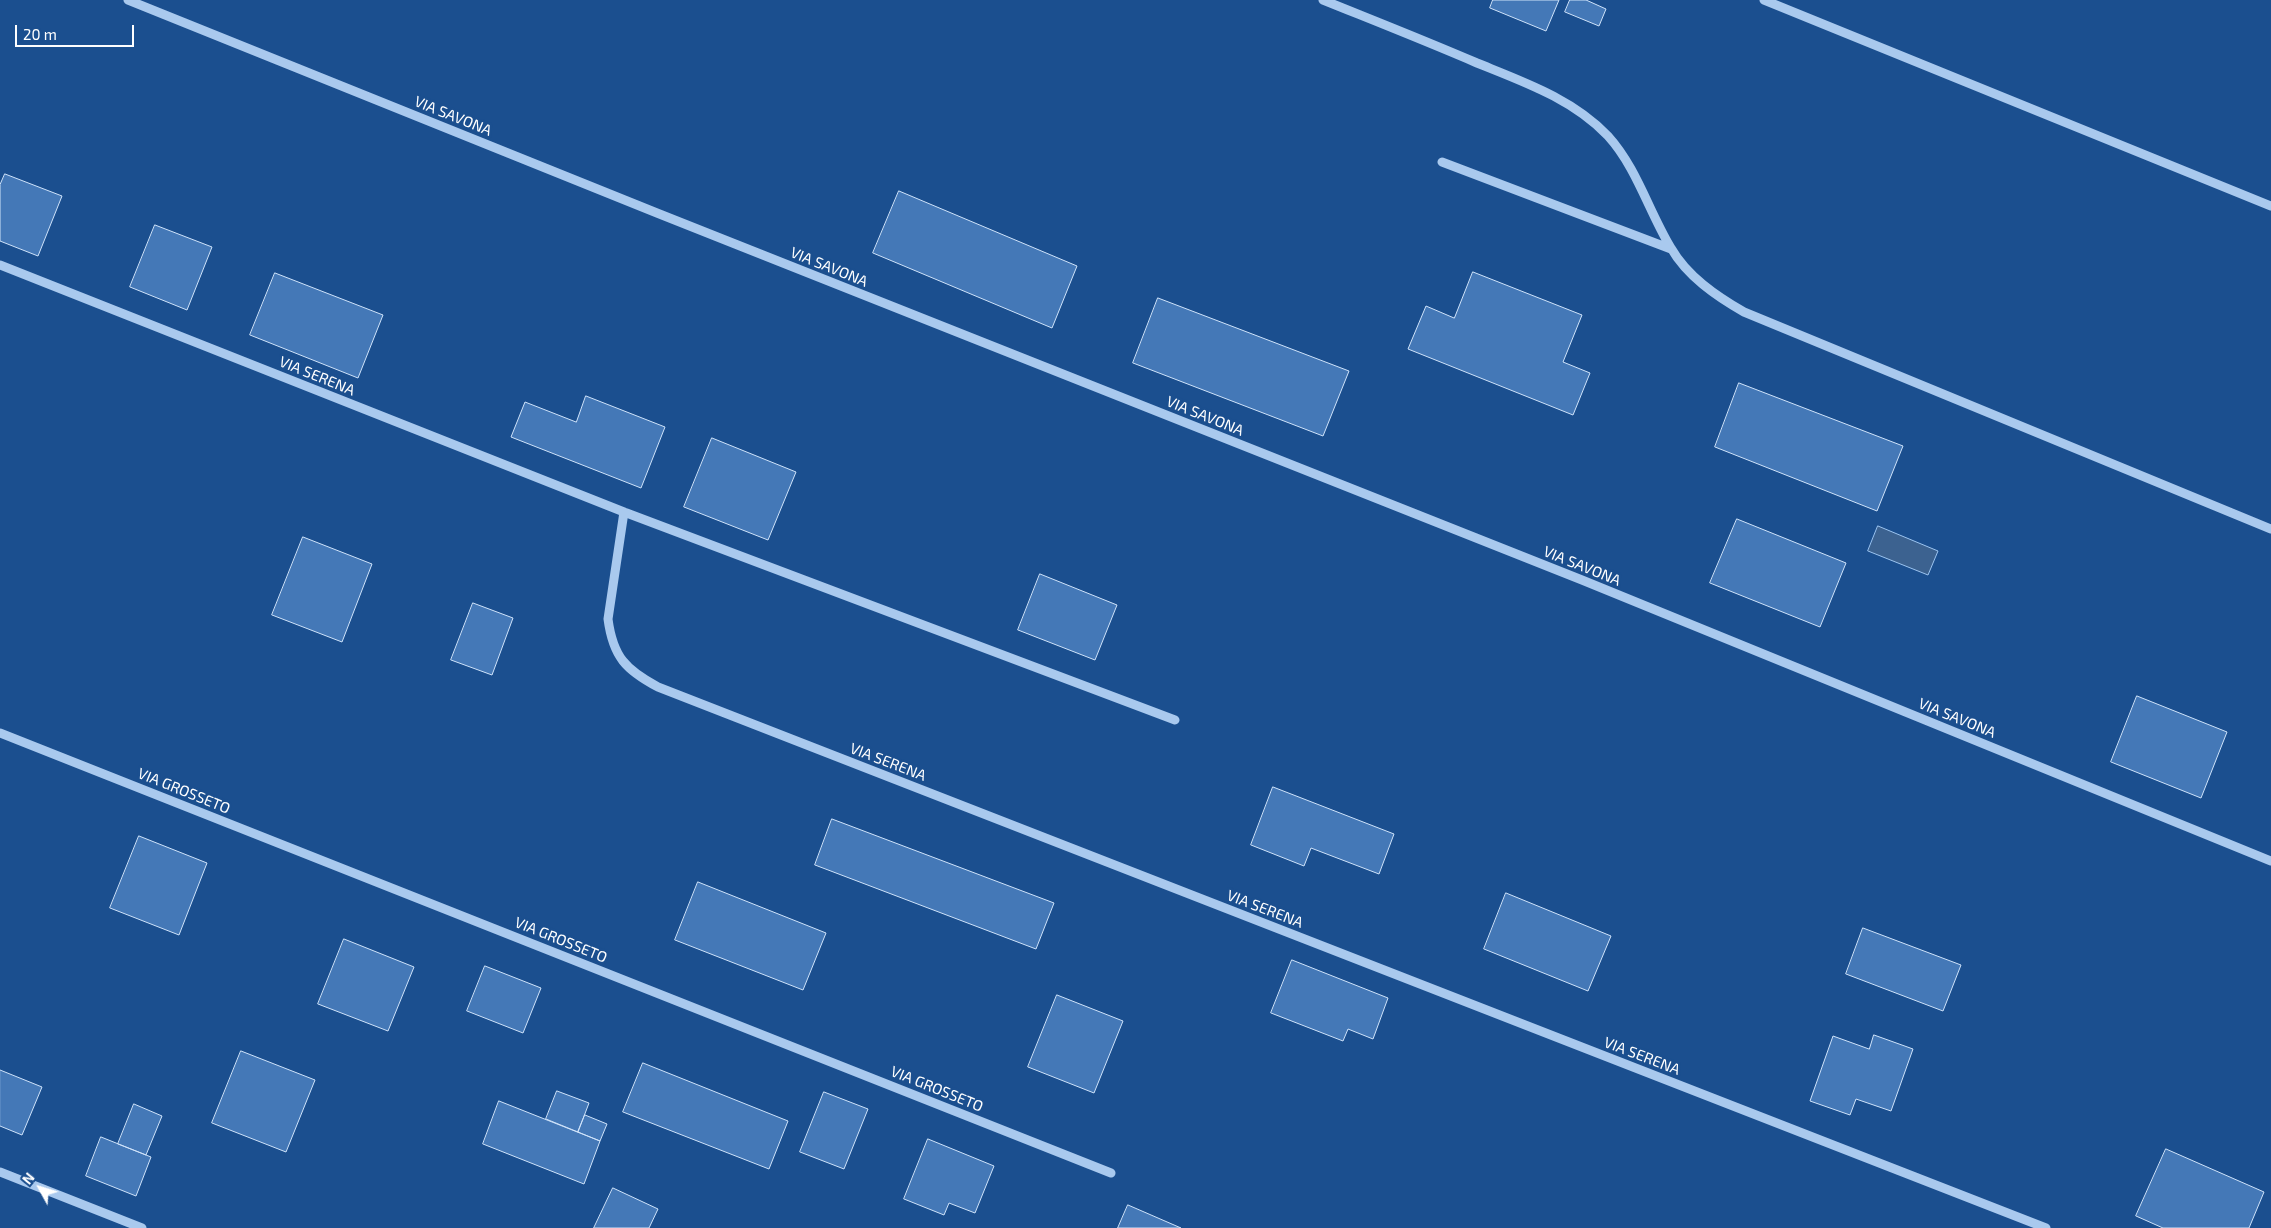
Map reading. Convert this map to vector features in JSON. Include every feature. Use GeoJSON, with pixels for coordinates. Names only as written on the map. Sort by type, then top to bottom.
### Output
{"type":"FeatureCollection","features":[{"type":"Feature","properties":{"kind":"street","name":"VIA SAVONA"},"geometry":{"type":"LineString","coordinates":[[128,0],[657,213],[1582,580],[2271,861]]}},
{"type":"Feature","properties":{"kind":"street"},"geometry":{"type":"LineString","coordinates":[[1323,0],[1553,95],[1576,109],[1597,126],[1618,148],[1630,167],[1671,249],[1702,284],[1720,298],[1768,324],[2271,529]]}},
{"type":"Feature","properties":{"kind":"street"},"geometry":{"type":"LineString","coordinates":[[1764,0],[2271,206]]}},
{"type":"Feature","properties":{"kind":"street"},"geometry":{"type":"LineString","coordinates":[[1442,162],[1671,249]]}},
{"type":"Feature","properties":{"kind":"street","name":"VIA SERENA"},"geometry":{"type":"LineString","coordinates":[[0,265],[624,512],[1175,720]]}},
{"type":"Feature","properties":{"kind":"street","name":"VIA SERENA"},"geometry":{"type":"LineString","coordinates":[[624,512],[608,620],[609,630],[621,661],[633,672],[658,687],[2046,1228]]}},
{"type":"Feature","properties":{"kind":"street","name":"VIA GROSSETO"},"geometry":{"type":"LineString","coordinates":[[0,733],[1111,1173]]}},
{"type":"Feature","properties":{"kind":"street"},"geometry":{"type":"LineString","coordinates":[[0,1172],[142,1228]]}},
{"type":"Feature","properties":{"kind":"water"},"geometry":{"type":"Polygon","coordinates":[[[1878,526],[1938,551],[1928,575],[1868,551],[1878,526]]]}},
{"type":"Feature","properties":{"kind":"building"},"geometry":{"type":"Polygon","coordinates":[[[1493,0],[1559,0],[1546,31],[1490,8],[1493,0]]]}},
{"type":"Feature","properties":{"kind":"building"},"geometry":{"type":"Polygon","coordinates":[[[1570,0],[1586,0],[1606,9],[1599,26],[1565,12],[1570,0]]]}},
{"type":"Feature","properties":{"kind":"building"},"geometry":{"type":"Polygon","coordinates":[[[5,174],[62,196],[38,256],[0,241],[0,185],[5,174]]]}},
{"type":"Feature","properties":{"kind":"building"},"geometry":{"type":"Polygon","coordinates":[[[899,191],[1077,266],[1052,328],[873,253],[899,191]]]}},
{"type":"Feature","properties":{"kind":"building"},"geometry":{"type":"Polygon","coordinates":[[[155,225],[212,247],[187,310],[130,287],[155,225]]]}},
{"type":"Feature","properties":{"kind":"building"},"geometry":{"type":"Polygon","coordinates":[[[1473,272],[1582,315],[1563,362],[1590,373],[1573,415],[1408,349],[1426,306],[1454,318],[1473,272]]]}},
{"type":"Feature","properties":{"kind":"building"},"geometry":{"type":"Polygon","coordinates":[[[275,273],[383,315],[358,378],[250,335],[275,273]]]}},
{"type":"Feature","properties":{"kind":"building"},"geometry":{"type":"Polygon","coordinates":[[[1158,298],[1349,371],[1323,436],[1133,363],[1158,298]]]}},
{"type":"Feature","properties":{"kind":"building"},"geometry":{"type":"Polygon","coordinates":[[[1739,383],[1903,446],[1877,511],[1715,447],[1739,383]]]}},
{"type":"Feature","properties":{"kind":"building"},"geometry":{"type":"Polygon","coordinates":[[[586,396],[665,427],[641,488],[511,437],[525,402],[576,422],[586,396]]]}},
{"type":"Feature","properties":{"kind":"building"},"geometry":{"type":"Polygon","coordinates":[[[712,438],[796,472],[768,540],[684,507],[712,438]]]}},
{"type":"Feature","properties":{"kind":"building"},"geometry":{"type":"Polygon","coordinates":[[[1737,519],[1846,563],[1820,627],[1710,583],[1737,519]]]}},
{"type":"Feature","properties":{"kind":"building"},"geometry":{"type":"Polygon","coordinates":[[[303,537],[372,564],[342,642],[272,615],[303,537]]]}},
{"type":"Feature","properties":{"kind":"building"},"geometry":{"type":"Polygon","coordinates":[[[1040,574],[1117,605],[1095,660],[1018,630],[1040,574]]]}},
{"type":"Feature","properties":{"kind":"building"},"geometry":{"type":"Polygon","coordinates":[[[473,603],[513,618],[492,675],[451,660],[473,603]]]}},
{"type":"Feature","properties":{"kind":"building"},"geometry":{"type":"Polygon","coordinates":[[[2137,696],[2227,732],[2201,798],[2111,762],[2137,696]]]}},
{"type":"Feature","properties":{"kind":"building"},"geometry":{"type":"Polygon","coordinates":[[[1273,787],[1394,834],[1379,874],[1311,848],[1304,866],[1251,845],[1273,787]]]}},
{"type":"Feature","properties":{"kind":"building"},"geometry":{"type":"Polygon","coordinates":[[[832,819],[1054,903],[1036,949],[815,865],[832,819]]]}},
{"type":"Feature","properties":{"kind":"building"},"geometry":{"type":"Polygon","coordinates":[[[139,836],[207,863],[179,935],[110,908],[139,836]]]}},
{"type":"Feature","properties":{"kind":"building"},"geometry":{"type":"Polygon","coordinates":[[[698,882],[826,933],[803,990],[675,940],[698,882]]]}},
{"type":"Feature","properties":{"kind":"building"},"geometry":{"type":"Polygon","coordinates":[[[1506,893],[1611,936],[1588,991],[1484,949],[1506,893]]]}},
{"type":"Feature","properties":{"kind":"building"},"geometry":{"type":"Polygon","coordinates":[[[1863,928],[1961,965],[1943,1011],[1846,974],[1863,928]]]}},
{"type":"Feature","properties":{"kind":"building"},"geometry":{"type":"Polygon","coordinates":[[[344,939],[414,967],[388,1031],[318,1004],[344,939]]]}},
{"type":"Feature","properties":{"kind":"building"},"geometry":{"type":"Polygon","coordinates":[[[1292,960],[1388,998],[1373,1039],[1348,1029],[1343,1041],[1271,1013],[1292,960]]]}},
{"type":"Feature","properties":{"kind":"building"},"geometry":{"type":"Polygon","coordinates":[[[485,966],[541,988],[523,1033],[467,1011],[485,966]]]}},
{"type":"Feature","properties":{"kind":"building"},"geometry":{"type":"Polygon","coordinates":[[[1057,995],[1123,1021],[1094,1093],[1028,1067],[1057,995]]]}},
{"type":"Feature","properties":{"kind":"building"},"geometry":{"type":"Polygon","coordinates":[[[1874,1035],[1913,1049],[1891,1111],[1856,1099],[1850,1115],[1810,1101],[1833,1036],[1869,1049],[1874,1035]]]}},
{"type":"Feature","properties":{"kind":"building"},"geometry":{"type":"Polygon","coordinates":[[[241,1051],[315,1080],[286,1152],[212,1123],[241,1051]]]}},
{"type":"Feature","properties":{"kind":"building"},"geometry":{"type":"Polygon","coordinates":[[[643,1063],[788,1121],[769,1169],[623,1112],[643,1063]]]}},
{"type":"Feature","properties":{"kind":"building"},"geometry":{"type":"Polygon","coordinates":[[[0,1070],[42,1087],[22,1135],[0,1126],[0,1070]]]}},
{"type":"Feature","properties":{"kind":"building"},"geometry":{"type":"Polygon","coordinates":[[[557,1091],[589,1103],[578,1132],[546,1119],[557,1091]]]}},
{"type":"Feature","properties":{"kind":"building"},"geometry":{"type":"Polygon","coordinates":[[[824,1092],[868,1109],[844,1169],[800,1152],[824,1092]]]}},
{"type":"Feature","properties":{"kind":"building"},"geometry":{"type":"Polygon","coordinates":[[[499,1101],[600,1141],[584,1184],[483,1144],[499,1101]]]}},
{"type":"Feature","properties":{"kind":"building"},"geometry":{"type":"Polygon","coordinates":[[[134,1104],[162,1116],[146,1155],[118,1144],[134,1104]]]}},
{"type":"Feature","properties":{"kind":"building"},"geometry":{"type":"Polygon","coordinates":[[[585,1115],[607,1124],[600,1141],[578,1132],[585,1115]]]}},
{"type":"Feature","properties":{"kind":"building"},"geometry":{"type":"Polygon","coordinates":[[[101,1137],[151,1157],[136,1196],[86,1176],[101,1137]]]}},
{"type":"Feature","properties":{"kind":"building"},"geometry":{"type":"Polygon","coordinates":[[[928,1139],[994,1166],[975,1213],[949,1203],[944,1215],[904,1199],[928,1139]]]}},
{"type":"Feature","properties":{"kind":"building"},"geometry":{"type":"Polygon","coordinates":[[[2166,1149],[2264,1192],[2249,1228],[2163,1228],[2136,1216],[2166,1149]]]}},
{"type":"Feature","properties":{"kind":"building"},"geometry":{"type":"Polygon","coordinates":[[[613,1188],[658,1209],[649,1228],[594,1228],[613,1188]]]}},
{"type":"Feature","properties":{"kind":"building"},"geometry":{"type":"Polygon","coordinates":[[[1128,1205],[1181,1228],[1118,1228],[1128,1205]]]}}]}
